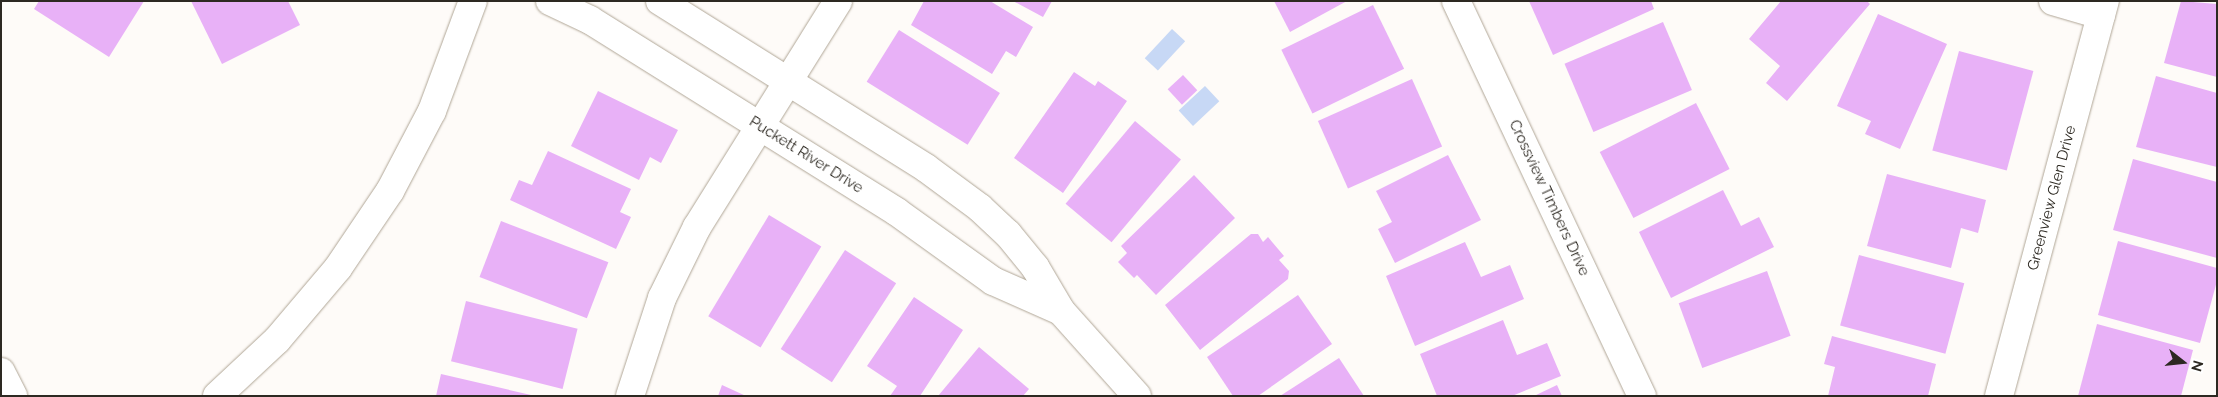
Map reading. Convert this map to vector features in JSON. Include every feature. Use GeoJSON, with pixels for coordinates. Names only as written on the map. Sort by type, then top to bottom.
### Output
{"type":"FeatureCollection","features":[{"type":"Feature","properties":{"kind":"street"},"geometry":{"type":"LineString","coordinates":[[217,396],[277,340],[338,268],[390,191],[432,111],[473,1]]}},
{"type":"Feature","properties":{"kind":"street","name":"Puckett River Drive"},"geometry":{"type":"LineString","coordinates":[[550,1],[773,103],[926,168],[980,208],[1008,234],[1035,267],[1061,311],[1136,396]]}},
{"type":"Feature","properties":{"kind":"street","name":"Puckett River Drive"},"geometry":{"type":"LineString","coordinates":[[660,1],[897,212],[993,281],[1061,311]]}},
{"type":"Feature","properties":{"kind":"street"},"geometry":{"type":"LineString","coordinates":[[630,396],[662,298],[697,227],[838,1]]}},
{"type":"Feature","properties":{"kind":"street","name":"Crossview Timbers Drive"},"geometry":{"type":"LineString","coordinates":[[1456,1],[1642,396]]}},
{"type":"Feature","properties":{"kind":"street"},"geometry":{"type":"LineString","coordinates":[[2053,1],[2103,8]]}},
{"type":"Feature","properties":{"kind":"street","name":"Greenview Glen Drive"},"geometry":{"type":"LineString","coordinates":[[1999,396],[2103,8]]}},
{"type":"Feature","properties":{"kind":"street"},"geometry":{"type":"LineString","coordinates":[[1,372],[13,396]]}},
{"type":"Feature","properties":{"kind":"water"},"geometry":{"type":"Polygon","coordinates":[[[1172,29],[1185,41],[1158,71],[1145,58],[1172,29]]]}},
{"type":"Feature","properties":{"kind":"water"},"geometry":{"type":"Polygon","coordinates":[[[1205,86],[1219,101],[1193,126],[1179,111],[1205,86]]]}},
{"type":"Feature","properties":{"kind":"building"},"geometry":{"type":"Polygon","coordinates":[[[39,1],[144,1],[109,57],[34,9],[39,1]]]}},
{"type":"Feature","properties":{"kind":"building"},"geometry":{"type":"Polygon","coordinates":[[[191,1],[288,1],[300,25],[222,64],[191,1]]]}},
{"type":"Feature","properties":{"kind":"building"},"geometry":{"type":"Polygon","coordinates":[[[924,1],[990,1],[1033,27],[1016,57],[1006,51],[992,74],[911,25],[924,1]]]}},
{"type":"Feature","properties":{"kind":"building"},"geometry":{"type":"Polygon","coordinates":[[[1013,1],[1052,1],[1043,17],[1013,1]]]}},
{"type":"Feature","properties":{"kind":"building"},"geometry":{"type":"Polygon","coordinates":[[[1274,1],[1347,1],[1290,32],[1274,1]]]}},
{"type":"Feature","properties":{"kind":"building"},"geometry":{"type":"Polygon","coordinates":[[[1529,1],[1651,1],[1654,9],[1553,55],[1529,1]]]}},
{"type":"Feature","properties":{"kind":"building"},"geometry":{"type":"Polygon","coordinates":[[[1781,1],[1867,1],[1870,4],[1787,101],[1766,83],[1780,66],[1749,39],[1781,1]]]}},
{"type":"Feature","properties":{"kind":"building"},"geometry":{"type":"Polygon","coordinates":[[[2181,1],[2217,4],[2217,77],[2164,63],[2181,1]]]}},
{"type":"Feature","properties":{"kind":"building"},"geometry":{"type":"Polygon","coordinates":[[[1373,5],[1404,69],[1312,114],[1281,50],[1373,5]]]}},
{"type":"Feature","properties":{"kind":"building"},"geometry":{"type":"Polygon","coordinates":[[[1878,14],[1947,44],[1900,149],[1865,134],[1871,121],[1837,106],[1878,14]]]}},
{"type":"Feature","properties":{"kind":"building"},"geometry":{"type":"Polygon","coordinates":[[[1663,22],[1692,90],[1593,132],[1565,64],[1663,22]]]}},
{"type":"Feature","properties":{"kind":"building"},"geometry":{"type":"Polygon","coordinates":[[[899,30],[1000,93],[968,145],[867,82],[899,30]]]}},
{"type":"Feature","properties":{"kind":"building"},"geometry":{"type":"Polygon","coordinates":[[[1959,51],[2033,71],[2007,170],[1932,150],[1959,51]]]}},
{"type":"Feature","properties":{"kind":"building"},"geometry":{"type":"Polygon","coordinates":[[[1074,72],[1095,86],[1098,81],[1127,101],[1063,193],[1014,158],[1074,72]]]}},
{"type":"Feature","properties":{"kind":"building"},"geometry":{"type":"Polygon","coordinates":[[[1183,75],[1197,90],[1182,105],[1168,89],[1183,75]]]}},
{"type":"Feature","properties":{"kind":"building"},"geometry":{"type":"Polygon","coordinates":[[[2156,76],[2217,93],[2217,167],[2136,147],[2156,76]]]}},
{"type":"Feature","properties":{"kind":"building"},"geometry":{"type":"Polygon","coordinates":[[[1412,79],[1442,147],[1348,188],[1318,121],[1412,79]]]}},
{"type":"Feature","properties":{"kind":"building"},"geometry":{"type":"Polygon","coordinates":[[[598,91],[678,130],[661,163],[650,157],[639,180],[571,146],[598,91]]]}},
{"type":"Feature","properties":{"kind":"building"},"geometry":{"type":"Polygon","coordinates":[[[1696,103],[1730,169],[1633,218],[1600,152],[1696,103]]]}},
{"type":"Feature","properties":{"kind":"building"},"geometry":{"type":"Polygon","coordinates":[[[1135,121],[1181,160],[1112,242],[1066,204],[1135,121]]]}},
{"type":"Feature","properties":{"kind":"building"},"geometry":{"type":"Polygon","coordinates":[[[548,151],[631,189],[620,212],[631,217],[616,249],[510,200],[519,180],[532,185],[548,151]]]}},
{"type":"Feature","properties":{"kind":"building"},"geometry":{"type":"Polygon","coordinates":[[[1448,155],[1481,220],[1395,263],[1378,229],[1392,222],[1376,191],[1448,155]]]}},
{"type":"Feature","properties":{"kind":"building"},"geometry":{"type":"Polygon","coordinates":[[[2133,159],[2217,182],[2217,258],[2113,230],[2133,159]]]}},
{"type":"Feature","properties":{"kind":"building"},"geometry":{"type":"Polygon","coordinates":[[[1887,174],[1986,200],[1978,233],[1961,228],[1951,268],[1867,246],[1887,174]]]}},
{"type":"Feature","properties":{"kind":"building"},"geometry":{"type":"Polygon","coordinates":[[[1194,175],[1235,218],[1156,295],[1137,275],[1134,278],[1118,262],[1127,253],[1121,246],[1194,175]]]}},
{"type":"Feature","properties":{"kind":"building"},"geometry":{"type":"Polygon","coordinates":[[[1723,190],[1741,226],[1759,217],[1774,247],[1671,298],[1639,232],[1723,190]]]}},
{"type":"Feature","properties":{"kind":"building"},"geometry":{"type":"Polygon","coordinates":[[[769,215],[821,246],[761,348],[708,316],[769,215]]]}},
{"type":"Feature","properties":{"kind":"building"},"geometry":{"type":"Polygon","coordinates":[[[501,221],[608,262],[587,318],[479,277],[501,221]]]}},
{"type":"Feature","properties":{"kind":"building"},"geometry":{"type":"Polygon","coordinates":[[[1251,234],[1258,234],[1263,242],[1268,237],[1284,256],[1279,260],[1289,271],[1288,279],[1200,350],[1165,305],[1251,234]]]}},
{"type":"Feature","properties":{"kind":"building"},"geometry":{"type":"Polygon","coordinates":[[[2118,241],[2217,268],[2217,281],[2200,343],[2098,315],[2118,241]]]}},
{"type":"Feature","properties":{"kind":"building"},"geometry":{"type":"Polygon","coordinates":[[[1465,242],[1481,277],[1510,265],[1524,299],[1415,346],[1386,276],[1465,242]]]}},
{"type":"Feature","properties":{"kind":"building"},"geometry":{"type":"Polygon","coordinates":[[[845,250],[896,283],[832,382],[781,349],[845,250]]]}},
{"type":"Feature","properties":{"kind":"building"},"geometry":{"type":"Polygon","coordinates":[[[1859,255],[1964,283],[1945,354],[1840,326],[1859,255]]]}},
{"type":"Feature","properties":{"kind":"building"},"geometry":{"type":"Polygon","coordinates":[[[1767,271],[1791,336],[1702,368],[1679,303],[1767,271]]]}},
{"type":"Feature","properties":{"kind":"building"},"geometry":{"type":"Polygon","coordinates":[[[1298,295],[1332,344],[1258,396],[1233,396],[1207,357],[1298,295]]]}},
{"type":"Feature","properties":{"kind":"building"},"geometry":{"type":"Polygon","coordinates":[[[914,297],[963,330],[920,396],[890,396],[897,386],[867,366],[914,297]]]}},
{"type":"Feature","properties":{"kind":"building"},"geometry":{"type":"Polygon","coordinates":[[[466,301],[578,329],[563,389],[451,361],[466,301]]]}},
{"type":"Feature","properties":{"kind":"building"},"geometry":{"type":"Polygon","coordinates":[[[1503,320],[1517,355],[1547,343],[1561,376],[1512,396],[1437,396],[1420,354],[1503,320]]]}},
{"type":"Feature","properties":{"kind":"building"},"geometry":{"type":"Polygon","coordinates":[[[2097,324],[2193,350],[2181,396],[2078,396],[2097,324]]]}},
{"type":"Feature","properties":{"kind":"building"},"geometry":{"type":"Polygon","coordinates":[[[1832,336],[1936,364],[1928,396],[1828,396],[1835,367],[1824,364],[1832,336]]]}},
{"type":"Feature","properties":{"kind":"building"},"geometry":{"type":"Polygon","coordinates":[[[979,347],[1029,389],[1023,396],[938,396],[979,347]]]}},
{"type":"Feature","properties":{"kind":"building"},"geometry":{"type":"Polygon","coordinates":[[[1339,358],[1364,396],[1280,396],[1339,358]]]}},
{"type":"Feature","properties":{"kind":"building"},"geometry":{"type":"Polygon","coordinates":[[[441,374],[531,395],[531,396],[436,396],[441,374]]]}},
{"type":"Feature","properties":{"kind":"building"},"geometry":{"type":"Polygon","coordinates":[[[722,385],[746,396],[718,396],[722,385]]]}},
{"type":"Feature","properties":{"kind":"building"},"geometry":{"type":"Polygon","coordinates":[[[1557,385],[1562,396],[1534,396],[1557,385]]]}}]}
